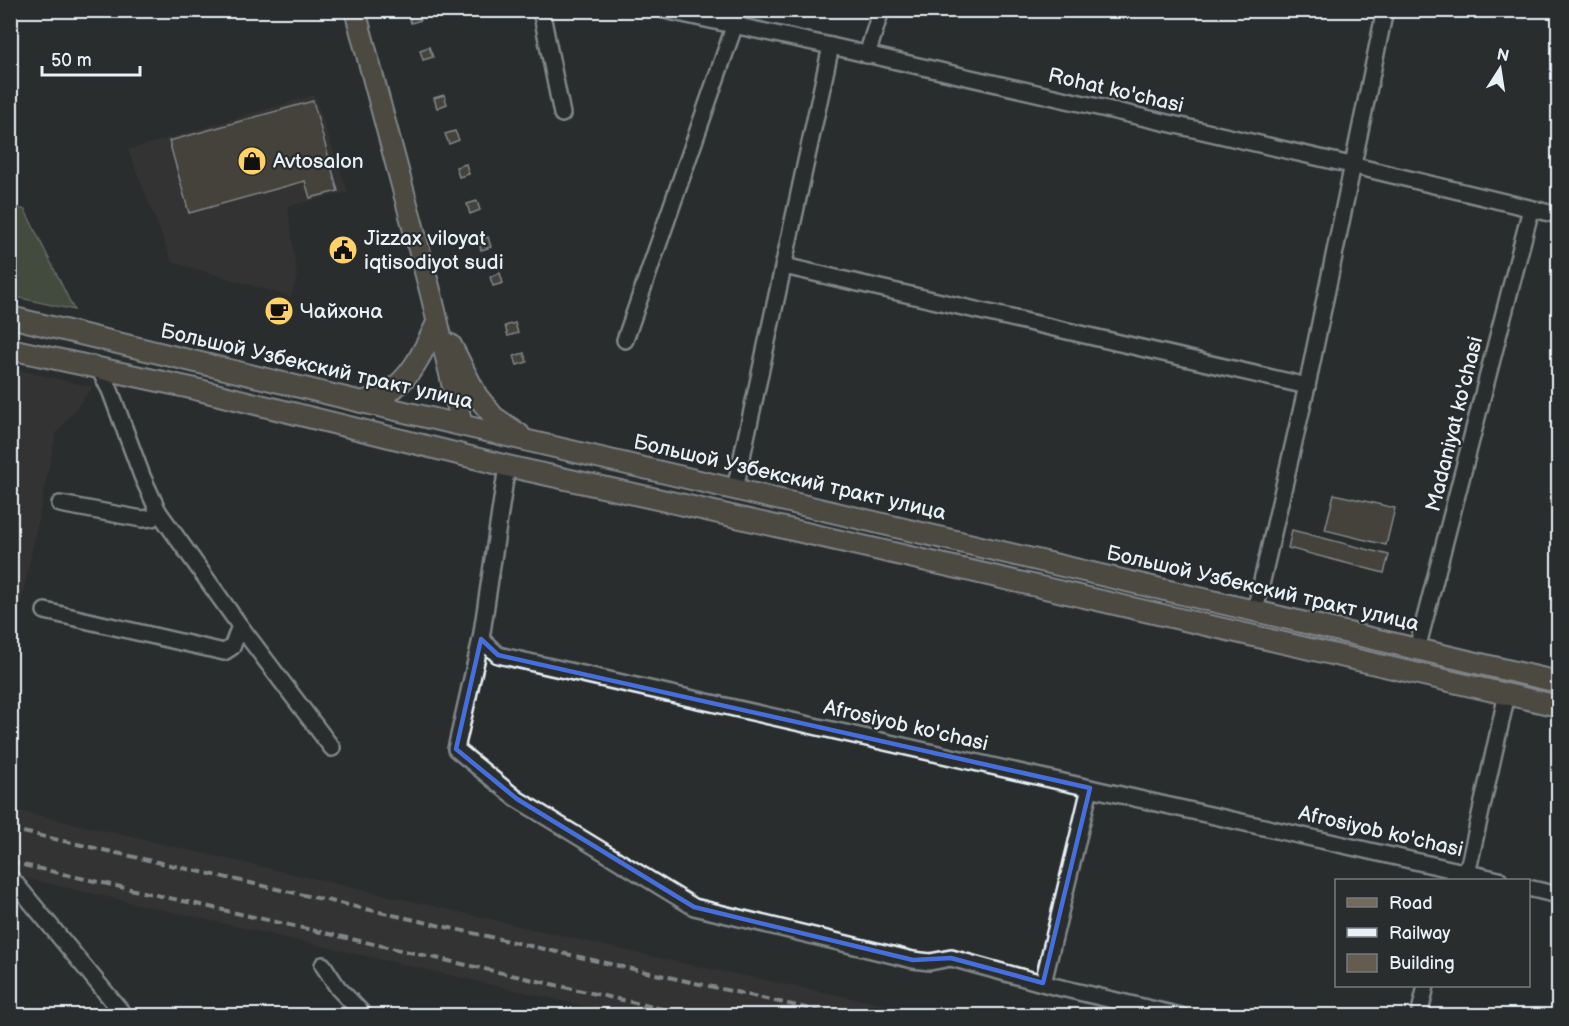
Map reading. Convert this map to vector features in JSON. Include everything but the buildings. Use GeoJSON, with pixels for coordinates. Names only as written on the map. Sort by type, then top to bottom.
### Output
{"type":"FeatureCollection","features":[{"type":"Feature","properties":{"kind":"main road"},"geometry":{"type":"LineString","coordinates":[[355,10],[462,425]]}},
{"type":"Feature","properties":{"kind":"main road"},"geometry":{"type":"LineString","coordinates":[[362,402],[388,392],[404,380],[420,359],[435,316]]}},
{"type":"Feature","properties":{"kind":"main road"},"geometry":{"type":"LineString","coordinates":[[435,316],[477,396],[494,417],[528,441]]}},
{"type":"Feature","properties":{"kind":"main road","name":"Большой Узбекский тракт улица"},"geometry":{"type":"LineString","coordinates":[[10,317],[362,402],[1558,682]]}},
{"type":"Feature","properties":{"kind":"main road"},"geometry":{"type":"LineString","coordinates":[[10,349],[202,391],[507,466],[1558,706]]}},
{"type":"Feature","properties":{"kind":"street"},"geometry":{"type":"LineString","coordinates":[[541,10],[562,114]]}},
{"type":"Feature","properties":{"kind":"street","name":"Rohat ko'chasi"},"geometry":{"type":"LineString","coordinates":[[664,10],[1352,165],[1558,215]]}},
{"type":"Feature","properties":{"kind":"street"},"geometry":{"type":"LineString","coordinates":[[625,339],[740,10]]}},
{"type":"Feature","properties":{"kind":"street"},"geometry":{"type":"LineString","coordinates":[[867,54],[881,10]]}},
{"type":"Feature","properties":{"kind":"street"},"geometry":{"type":"LineString","coordinates":[[1255,611],[1307,386],[1385,10]]}},
{"type":"Feature","properties":{"kind":"street"},"geometry":{"type":"LineString","coordinates":[[735,489],[831,46]]}},
{"type":"Feature","properties":{"kind":"street","name":"Madaniyat ko'chasi"},"geometry":{"type":"LineString","coordinates":[[1417,649],[1531,209]]}},
{"type":"Feature","properties":{"kind":"street"},"geometry":{"type":"LineString","coordinates":[[784,266],[1307,386]]}},
{"type":"Feature","properties":{"kind":"street"},"geometry":{"type":"LineString","coordinates":[[99,369],[110,390],[142,476],[158,511],[240,626],[332,748]]}},
{"type":"Feature","properties":{"kind":"street"},"geometry":{"type":"LineString","coordinates":[[507,466],[481,639],[456,749],[517,800],[694,907],[913,960],[930,962],[951,958],[1181,1016]]}},
{"type":"Feature","properties":{"kind":"street"},"geometry":{"type":"LineString","coordinates":[[60,504],[142,519],[152,518],[158,511]]}},
{"type":"Feature","properties":{"kind":"street"},"geometry":{"type":"LineString","coordinates":[[45,611],[224,652],[232,647],[240,626]]}},
{"type":"Feature","properties":{"kind":"street","name":"Afrosiyob ko'chasi"},"geometry":{"type":"LineString","coordinates":[[481,639],[498,656],[1090,788],[1457,876],[1488,879]]}},
{"type":"Feature","properties":{"kind":"street"},"geometry":{"type":"LineString","coordinates":[[1457,876],[1469,864],[1507,694]]}},
{"type":"Feature","properties":{"kind":"street"},"geometry":{"type":"LineString","coordinates":[[1043,983],[1090,788]]}},
{"type":"Feature","properties":{"kind":"street"},"geometry":{"type":"LineString","coordinates":[[11,878],[125,1016]]}},
{"type":"Feature","properties":{"kind":"street"},"geometry":{"type":"LineString","coordinates":[[1530,888],[1558,895]]}},
{"type":"Feature","properties":{"kind":"street"},"geometry":{"type":"LineString","coordinates":[[323,965],[338,988],[365,1016]]}},
{"type":"Feature","properties":{"kind":"street"},"geometry":{"type":"LineString","coordinates":[[1419,1016],[1426,987]]}},
{"type":"Feature","properties":{"kind":"highlighted area"},"geometry":{"type":"Polygon","coordinates":[[[481,639],[498,655],[1090,788],[1043,983],[951,958],[913,960],[694,907],[517,799],[456,749],[481,639]]]}},
{"type":"Feature","properties":{"kind":"shaded area"},"geometry":{"type":"Polygon","coordinates":[[[314,95],[348,192],[288,206],[297,277],[291,297],[172,262],[128,150],[314,95]]]}},
{"type":"Feature","properties":{"kind":"shaded area"},"geometry":{"type":"Polygon","coordinates":[[[11,368],[93,387],[56,434],[11,652],[11,368]]]}},
{"type":"Feature","properties":{"kind":"shaded area"},"geometry":{"type":"Polygon","coordinates":[[[11,809],[672,961],[935,1015],[624,1015],[11,875],[11,809]]]}},
{"type":"Feature","properties":{"kind":"green space"},"geometry":{"type":"Polygon","coordinates":[[[11,205],[25,210],[74,310],[11,296],[11,205]]]}},
{"type":"Feature","properties":{"kind":"railway"},"geometry":{"type":"LineString","coordinates":[[10,829],[842,1016]]}},
{"type":"Feature","properties":{"kind":"railway"},"geometry":{"type":"LineString","coordinates":[[10,862],[693,1016]]}},
{"type":"Feature","properties":{"kind":"place","name":"Avtosalon"},"geometry":{"type":"Point","coordinates":[252,161]}},
{"type":"Feature","properties":{"kind":"place","name":"Jizzax viloyat iqtisodiyot sudi"},"geometry":{"type":"Point","coordinates":[343,250]}},
{"type":"Feature","properties":{"kind":"place","name":"Чайхона"},"geometry":{"type":"Point","coordinates":[279,311]}}]}
